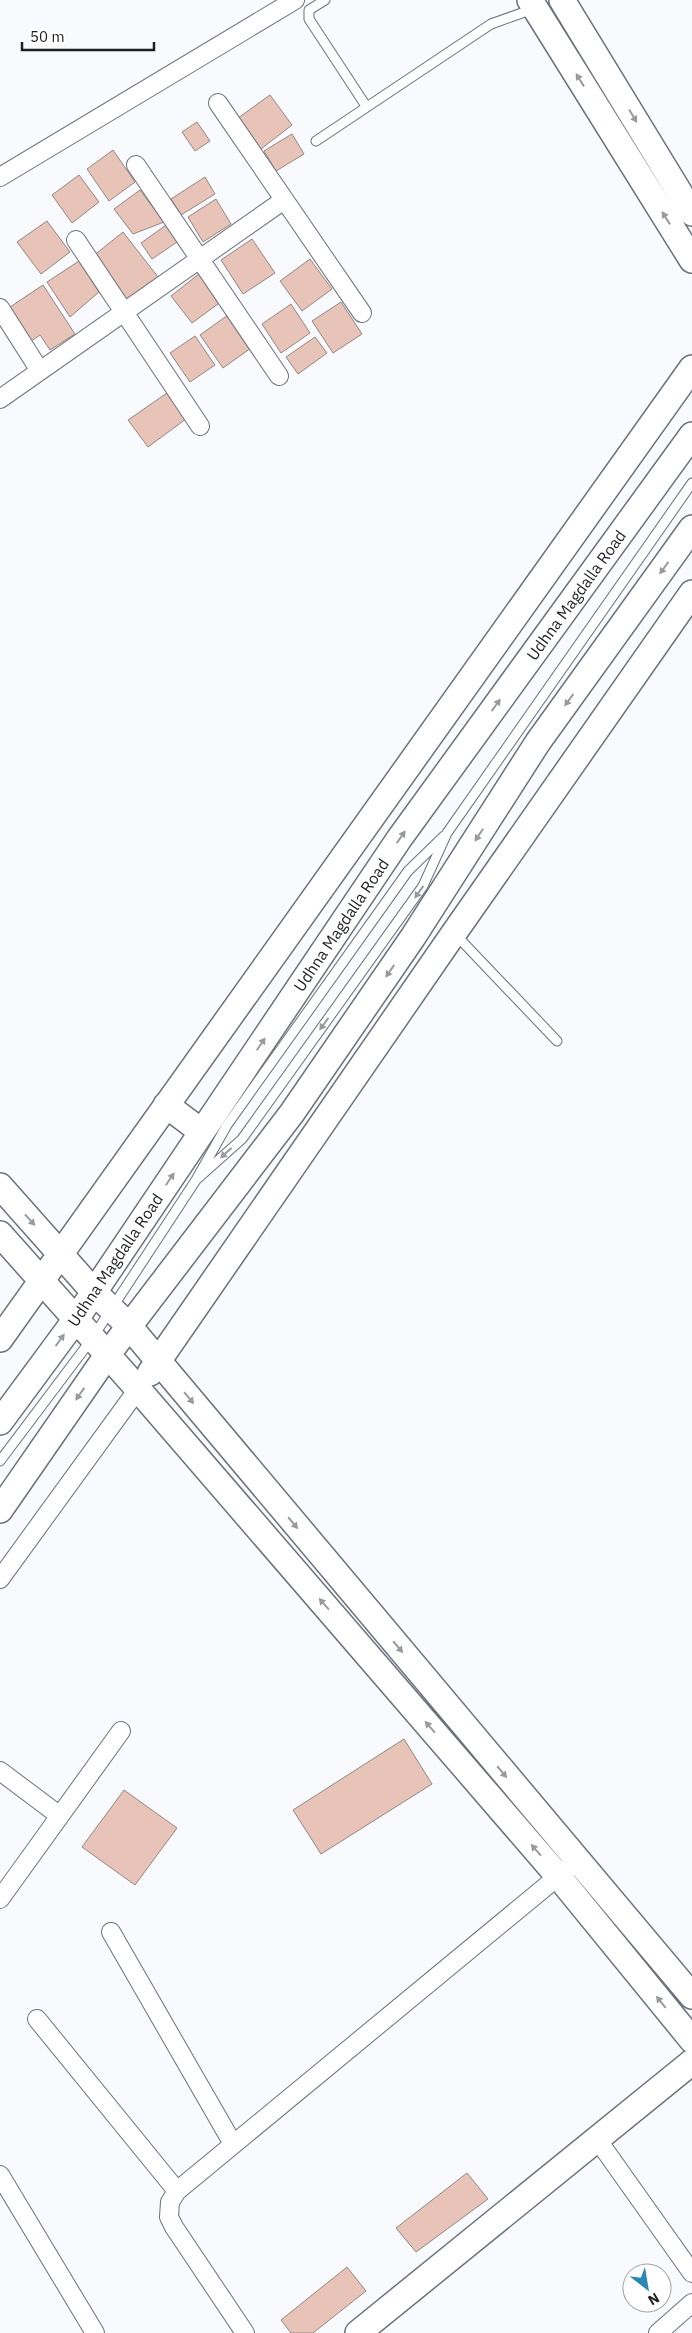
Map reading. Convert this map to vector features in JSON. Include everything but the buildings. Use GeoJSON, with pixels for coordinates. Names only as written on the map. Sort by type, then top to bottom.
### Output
{"type":"FeatureCollection","features":[{"type":"Feature","properties":{"kind":"street"},"geometry":{"type":"LineString","coordinates":[[0,177],[295,0]]}},
{"type":"Feature","properties":{"kind":"street"},"geometry":{"type":"LineString","coordinates":[[562,0],[692,213]]}},
{"type":"Feature","properties":{"kind":"street"},"geometry":{"type":"LineString","coordinates":[[532,4],[692,260]]}},
{"type":"Feature","properties":{"kind":"street"},"geometry":{"type":"LineString","coordinates":[[218,103],[362,313]]}},
{"type":"Feature","properties":{"kind":"street"},"geometry":{"type":"LineString","coordinates":[[136,165],[279,376]]}},
{"type":"Feature","properties":{"kind":"street"},"geometry":{"type":"LineString","coordinates":[[0,398],[284,200]]}},
{"type":"Feature","properties":{"kind":"street"},"geometry":{"type":"LineString","coordinates":[[76,240],[200,426]]}},
{"type":"Feature","properties":{"kind":"street"},"geometry":{"type":"LineString","coordinates":[[0,308],[40,371]]}},
{"type":"Feature","properties":{"kind":"street"},"geometry":{"type":"LineString","coordinates":[[0,1338],[692,368]]}},
{"type":"Feature","properties":{"kind":"street","name":"Udhna Magdalla Road"},"geometry":{"type":"LineString","coordinates":[[0,1422],[76,1319],[399,839],[692,435]]}},
{"type":"Feature","properties":{"kind":"street"},"geometry":{"type":"LineString","coordinates":[[0,1510],[100,1346],[129,1326],[292,1113],[413,937],[538,742],[692,528]]}},
{"type":"Feature","properties":{"kind":"street"},"geometry":{"type":"LineString","coordinates":[[0,1579],[158,1361],[454,933],[692,594]]}},
{"type":"Feature","properties":{"kind":"street"},"geometry":{"type":"LineString","coordinates":[[166,1105],[202,1132]]}},
{"type":"Feature","properties":{"kind":"street"},"geometry":{"type":"LineString","coordinates":[[0,1186],[94,1292],[129,1326],[158,1361],[568,1868],[692,2040]]}},
{"type":"Feature","properties":{"kind":"street"},"geometry":{"type":"LineString","coordinates":[[0,1234],[568,1868],[692,1996]]}},
{"type":"Feature","properties":{"kind":"street"},"geometry":{"type":"LineString","coordinates":[[0,1899],[121,1731]]}},
{"type":"Feature","properties":{"kind":"street"},"geometry":{"type":"LineString","coordinates":[[0,1771],[60,1816]]}},
{"type":"Feature","properties":{"kind":"street"},"geometry":{"type":"LineString","coordinates":[[245,2333],[168,2216],[170,2202],[178,2191],[233,2144],[568,1868]]}},
{"type":"Feature","properties":{"kind":"street"},"geometry":{"type":"LineString","coordinates":[[111,1932],[233,2144]]}},
{"type":"Feature","properties":{"kind":"street"},"geometry":{"type":"LineString","coordinates":[[37,2020],[178,2191]]}},
{"type":"Feature","properties":{"kind":"street"},"geometry":{"type":"LineString","coordinates":[[358,2333],[692,2062]]}},
{"type":"Feature","properties":{"kind":"street"},"geometry":{"type":"LineString","coordinates":[[597,2139],[692,2274]]}},
{"type":"Feature","properties":{"kind":"street"},"geometry":{"type":"LineString","coordinates":[[0,2175],[95,2333]]}},
{"type":"Feature","properties":{"kind":"street"},"geometry":{"type":"LineString","coordinates":[[658,2333],[692,2303]]}},
{"type":"Feature","properties":{"kind":"lane"},"geometry":{"type":"LineString","coordinates":[[325,0],[309,10],[309,19],[366,106]]}},
{"type":"Feature","properties":{"kind":"lane"},"geometry":{"type":"LineString","coordinates":[[316,140],[491,24],[532,4]]}},
{"type":"Feature","properties":{"kind":"lane"},"geometry":{"type":"LineString","coordinates":[[196,1180],[242,1138],[423,886],[448,833],[692,482]]}},
{"type":"Feature","properties":{"kind":"lane"},"geometry":{"type":"LineString","coordinates":[[0,1461],[100,1346],[111,1309],[196,1180],[227,1125],[408,871],[448,833]]}},
{"type":"Feature","properties":{"kind":"lane"},"geometry":{"type":"LineString","coordinates":[[454,933],[557,1041]]}}]}
